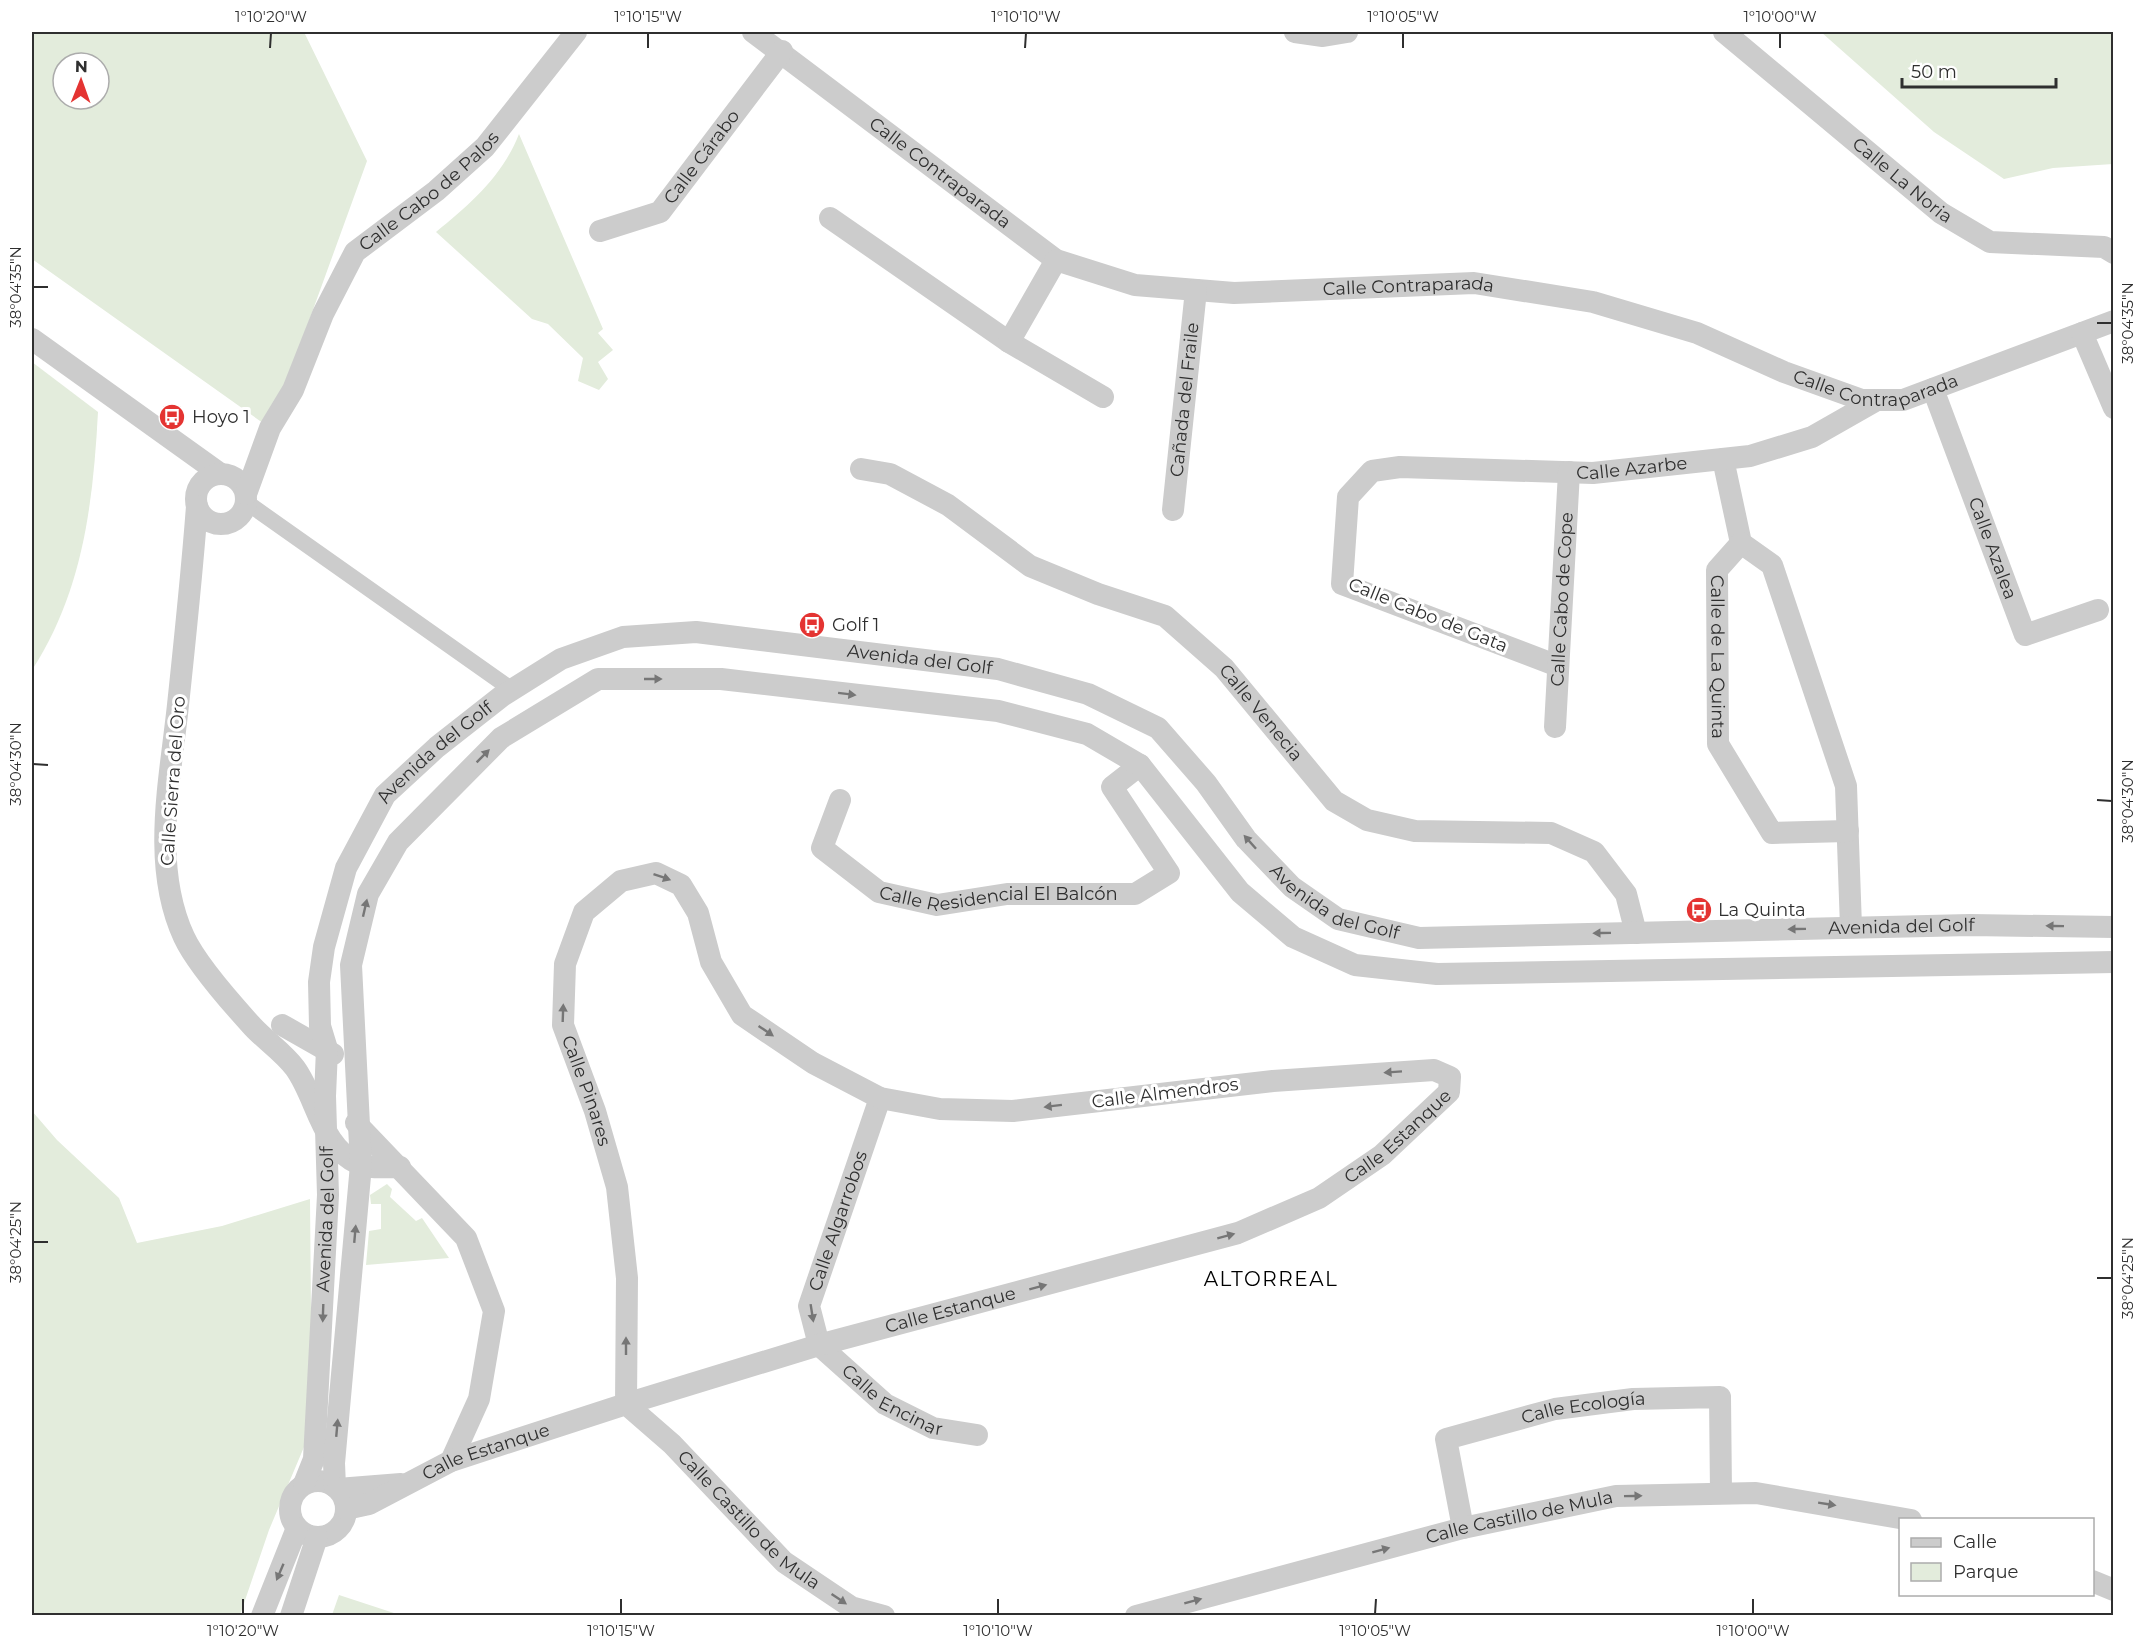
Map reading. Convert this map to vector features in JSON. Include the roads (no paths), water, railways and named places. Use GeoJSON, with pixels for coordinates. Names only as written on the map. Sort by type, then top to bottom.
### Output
{"type":"FeatureCollection","features":[{"type":"Feature","properties":{"kind":"street","name":"Calle Cabo de Palos"},"geometry":{"type":"LineString","coordinates":[[246,498],[270,428],[293,390],[323,314],[355,252],[436,191],[485,147],[576,32]]}},
{"type":"Feature","properties":{"kind":"street","name":"Calle Contraparada"},"geometry":{"type":"LineString","coordinates":[[753,32],[782,51],[1056,260],[1135,285],[1234,293],[1473,283],[1571,298],[1593,302],[1697,333],[1784,372],[1862,400],[1903,400],[2114,321]]}},
{"type":"Feature","properties":{"kind":"street"},"geometry":{"type":"LineString","coordinates":[[1294,32],[1323,36],[1347,32]]}},
{"type":"Feature","properties":{"kind":"street","name":"Calle La Noria"},"geometry":{"type":"LineString","coordinates":[[1724,32],[1941,213],[1990,242],[2104,247],[2114,253]]}},
{"type":"Feature","properties":{"kind":"street","name":"Calle Cárabo"},"geometry":{"type":"LineString","coordinates":[[600,231],[660,212],[782,51]]}},
{"type":"Feature","properties":{"kind":"street"},"geometry":{"type":"LineString","coordinates":[[830,218],[1009,342],[1103,397]]}},
{"type":"Feature","properties":{"kind":"street"},"geometry":{"type":"LineString","coordinates":[[1009,342],[1056,260]]}},
{"type":"Feature","properties":{"kind":"street","name":"Cañada del Fraile"},"geometry":{"type":"LineString","coordinates":[[1173,510],[1196,290]]}},
{"type":"Feature","properties":{"kind":"street"},"geometry":{"type":"LineString","coordinates":[[2082,333],[2114,408]]}},
{"type":"Feature","properties":{"kind":"street"},"geometry":{"type":"LineString","coordinates":[[32,339],[173,442],[239,482],[246,498],[511,689]]}},
{"type":"Feature","properties":{"kind":"street","name":"Calle Azalea"},"geometry":{"type":"LineString","coordinates":[[1933,389],[2025,635],[2098,610]]}},
{"type":"Feature","properties":{"kind":"street","name":"Calle Azarbe"},"geometry":{"type":"LineString","coordinates":[[1372,471],[1400,467],[1593,473],[1750,456],[1812,436],[1877,400]]}},
{"type":"Feature","properties":{"kind":"street","name":"Calle Cabo de Palos"},"geometry":{"type":"LineString","coordinates":[[223,474],[270,428]]}},
{"type":"Feature","properties":{"kind":"street"},"geometry":{"type":"LineString","coordinates":[[173,442],[207,519],[223,524]]}},
{"type":"Feature","properties":{"kind":"street"},"geometry":{"type":"LineString","coordinates":[[1723,459],[1741,543],[1772,565],[1846,786],[1851,927]]}},
{"type":"Feature","properties":{"kind":"street","name":"Calle Venecia"},"geometry":{"type":"LineString","coordinates":[[861,469],[890,474],[948,505],[1030,566],[1098,594],[1165,616],[1224,668],[1334,801],[1367,820],[1415,831],[1551,833],[1594,852],[1626,894],[1636,933]]}},
{"type":"Feature","properties":{"kind":"street","name":"Calle Cabo de Gata"},"geometry":{"type":"LineString","coordinates":[[1372,471],[1348,497],[1342,584],[1558,666]]}},
{"type":"Feature","properties":{"kind":"street","name":"Calle Cabo de Cope"},"geometry":{"type":"LineString","coordinates":[[1555,727],[1569,472]]}},
{"type":"Feature","properties":{"kind":"street"},"geometry":{"type":"LineString","coordinates":[[197,498],[206,478],[223,474]]}},
{"type":"Feature","properties":{"kind":"street","name":"Calle Sierra del Oro"},"geometry":{"type":"LineString","coordinates":[[197,498],[193,563],[168,793],[165,869],[172,907],[185,939],[202,967],[254,1028],[276,1033]]}},
{"type":"Feature","properties":{"kind":"street"},"geometry":{"type":"LineString","coordinates":[[193,563],[223,524],[238,517],[246,498]]}},
{"type":"Feature","properties":{"kind":"street","name":"Calle de La Quinta"},"geometry":{"type":"LineString","coordinates":[[1741,543],[1717,570],[1718,744],[1772,832],[1848,831]]}},
{"type":"Feature","properties":{"kind":"street","name":"Avenida del Golf"},"geometry":{"type":"LineString","coordinates":[[304,1484],[314,1459],[323,1324],[328,1195],[325,1096],[327,1049],[320,1026],[319,982],[324,947],[346,868],[385,795],[437,747],[511,689],[561,659],[623,637],[696,632],[998,669],[1088,694],[1158,728],[1206,783],[1246,839],[1292,887],[1338,919],[1419,938],[1970,925],[2114,927]]}},
{"type":"Feature","properties":{"kind":"street","name":"Avenida del Golf"},"geometry":{"type":"LineString","coordinates":[[340,1495],[334,1463],[361,1165],[351,965],[368,894],[398,842],[501,738],[598,679],[722,679],[998,711],[1087,734],[1140,765],[1240,892],[1293,937],[1355,966],[1437,974],[2114,962]]}},
{"type":"Feature","properties":{"kind":"street","name":"Calle Residencial El Balcón"},"geometry":{"type":"LineString","coordinates":[[840,800],[822,848],[879,892],[937,904],[1007,894],[1135,894],[1169,873],[1112,787],[1140,765]]}},
{"type":"Feature","properties":{"kind":"street","name":"Calle Pinares"},"geometry":{"type":"LineString","coordinates":[[626,1404],[627,1278],[617,1187],[596,1111],[563,1025],[565,964],[584,912],[621,881],[656,873],[681,885],[698,914],[711,962],[742,1015],[813,1063],[880,1098]]}},
{"type":"Feature","properties":{"kind":"street"},"geometry":{"type":"LineString","coordinates":[[327,1049],[337,1037],[351,965]]}},
{"type":"Feature","properties":{"kind":"street"},"geometry":{"type":"LineString","coordinates":[[276,1033],[305,1017],[315,1002],[319,982]]}},
{"type":"Feature","properties":{"kind":"street"},"geometry":{"type":"LineString","coordinates":[[276,1033],[294,1051],[327,1049],[336,1057],[344,1073],[347,1108],[360,1130],[400,1167],[466,1238],[494,1311],[479,1399],[451,1461]]}},
{"type":"Feature","properties":{"kind":"street"},"geometry":{"type":"LineString","coordinates":[[276,1033],[304,1083],[327,1134],[345,1155],[361,1165],[400,1167]]}},
{"type":"Feature","properties":{"kind":"street","name":"Calle Almendros"},"geometry":{"type":"LineString","coordinates":[[880,1098],[940,1110],[1013,1111],[1296,1079],[1434,1070],[1450,1077]]}},
{"type":"Feature","properties":{"kind":"street","name":"Calle Estanque"},"geometry":{"type":"LineString","coordinates":[[340,1495],[369,1504],[451,1461],[626,1404],[819,1345],[1238,1233],[1319,1198],[1382,1155],[1449,1092],[1450,1077]]}},
{"type":"Feature","properties":{"kind":"street","name":"Calle Algarrobos"},"geometry":{"type":"LineString","coordinates":[[819,1345],[809,1306],[880,1098]]}},
{"type":"Feature","properties":{"kind":"street","name":"Calle Encinar"},"geometry":{"type":"LineString","coordinates":[[819,1345],[885,1404],[933,1428],[977,1435]]}},
{"type":"Feature","properties":{"kind":"street","name":"Calle Ecología"},"geometry":{"type":"LineString","coordinates":[[1463,1528],[1446,1439],[1556,1409],[1633,1399],[1720,1397],[1721,1493]]}},
{"type":"Feature","properties":{"kind":"street","name":"Calle Castillo de Mula"},"geometry":{"type":"LineString","coordinates":[[626,1404],[672,1444],[784,1562],[851,1607],[884,1616]]}},
{"type":"Feature","properties":{"kind":"street"},"geometry":{"type":"LineString","coordinates":[[322,1481],[340,1495],[340,1526],[326,1536],[307,1533],[290,1513],[290,1504],[297,1489],[304,1484],[322,1481]]}},
{"type":"Feature","properties":{"kind":"street","name":"Calle Castillo de Mula"},"geometry":{"type":"LineString","coordinates":[[1136,1616],[1463,1528],[1616,1496],[1756,1492],[1900,1518]]}},
{"type":"Feature","properties":{"kind":"street"},"geometry":{"type":"LineString","coordinates":[[262,1616],[307,1533]]}},
{"type":"Feature","properties":{"kind":"street"},"geometry":{"type":"LineString","coordinates":[[291,1616],[307,1533]]}},
{"type":"Feature","properties":{"kind":"street"},"geometry":{"type":"LineString","coordinates":[[2094,1582],[2114,1590]]}},
{"type":"Feature","properties":{"kind":"place","name":"Hoyo 1"},"geometry":{"type":"Point","coordinates":[172,417]}},
{"type":"Feature","properties":{"kind":"place","name":"Golf 1"},"geometry":{"type":"Point","coordinates":[812,625]}},
{"type":"Feature","properties":{"kind":"place","name":"La Quinta"},"geometry":{"type":"Point","coordinates":[1699,910]}},
{"type":"Feature","properties":{"kind":"district","name":"ALTORREAL"},"geometry":{"type":"Point","coordinates":[1271,1279]}}]}
